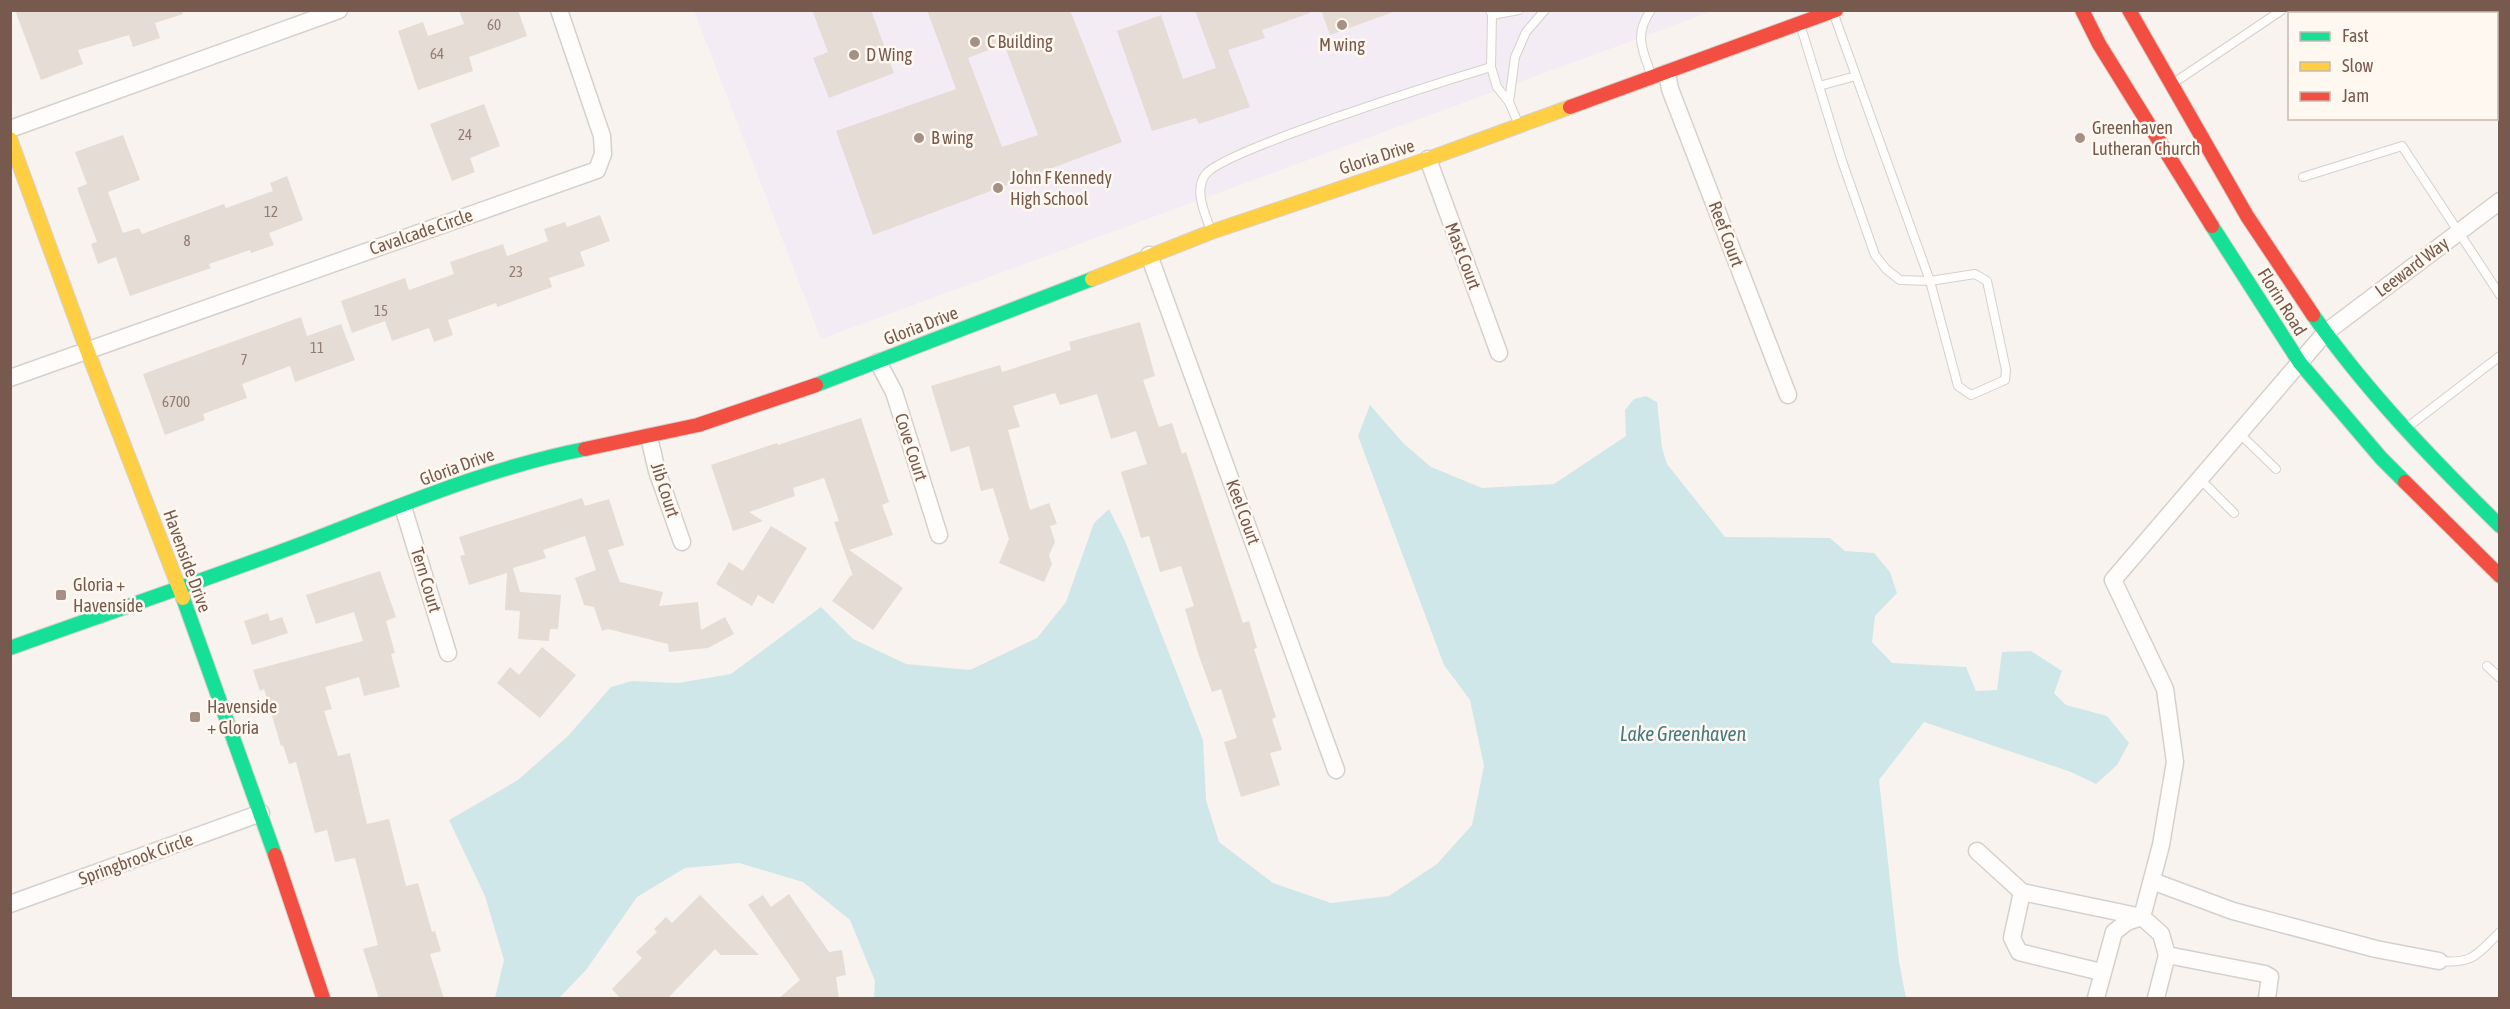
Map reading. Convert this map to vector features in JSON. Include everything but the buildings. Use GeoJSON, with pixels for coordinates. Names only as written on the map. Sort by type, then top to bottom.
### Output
{"type":"FeatureCollection","features":[{"type":"Feature","properties":{"kind":"street"},"geometry":{"type":"LineString","coordinates":[[10,129],[339,10]]}},
{"type":"Feature","properties":{"kind":"street","name":"Cavalcade Circle"},"geometry":{"type":"LineString","coordinates":[[87,350],[597,170],[603,154],[602,136],[559,10]]}},
{"type":"Feature","properties":{"kind":"street","name":"Florin Road"},"geometry":{"type":"LineString","coordinates":[[2082,10],[2099,44],[2159,142],[2300,363],[2381,458],[2499,576]]}},
{"type":"Feature","properties":{"kind":"street","name":"Florin Road"},"geometry":{"type":"LineString","coordinates":[[2129,10],[2247,217],[2325,333],[2404,430],[2499,526]]}},
{"type":"Feature","properties":{"kind":"street","name":"Gloria Drive"},"geometry":{"type":"LineString","coordinates":[[10,648],[180,589],[403,507],[488,473],[549,456],[649,437],[728,416],[878,362],[1211,232],[1428,159],[1834,11]]}},
{"type":"Feature","properties":{"kind":"street","name":"Reef Court"},"geometry":{"type":"LineString","coordinates":[[1660,75],[1670,89],[1788,395]]}},
{"type":"Feature","properties":{"kind":"street","name":"Havenside Drive"},"geometry":{"type":"LineString","coordinates":[[10,139],[87,350],[180,589],[261,813],[323,999]]}},
{"type":"Feature","properties":{"kind":"street","name":"Mast Court"},"geometry":{"type":"LineString","coordinates":[[1428,159],[1499,353]]}},
{"type":"Feature","properties":{"kind":"street","name":"Leeward Way"},"geometry":{"type":"LineString","coordinates":[[2152,881],[2162,845],[2175,762],[2165,689],[2114,580],[2325,333],[2499,201]]}},
{"type":"Feature","properties":{"kind":"street","name":"Keel Court"},"geometry":{"type":"LineString","coordinates":[[1149,255],[1336,770]]}},
{"type":"Feature","properties":{"kind":"street"},"geometry":{"type":"LineString","coordinates":[[10,378],[87,350]]}},
{"type":"Feature","properties":{"kind":"street","name":"Cove Court"},"geometry":{"type":"LineString","coordinates":[[878,362],[894,392],[939,535]]}},
{"type":"Feature","properties":{"kind":"street","name":"Jib Court"},"geometry":{"type":"LineString","coordinates":[[649,437],[657,471],[682,542]]}},
{"type":"Feature","properties":{"kind":"street","name":"Tern Court"},"geometry":{"type":"LineString","coordinates":[[403,507],[448,653]]}},
{"type":"Feature","properties":{"kind":"street","name":"Springbrook Circle"},"geometry":{"type":"LineString","coordinates":[[10,904],[261,813]]}},
{"type":"Feature","properties":{"kind":"street"},"geometry":{"type":"LineString","coordinates":[[1977,851],[2022,892],[2142,917],[2161,934],[2167,955],[2156,999]]}},
{"type":"Feature","properties":{"kind":"street"},"geometry":{"type":"LineString","coordinates":[[2142,917],[2152,881],[2233,911],[2376,949],[2439,961]]}},
{"type":"Feature","properties":{"kind":"street"},"geometry":{"type":"LineString","coordinates":[[2022,892],[2012,938],[2019,952],[2102,972]]}},
{"type":"Feature","properties":{"kind":"street"},"geometry":{"type":"LineString","coordinates":[[2096,999],[2114,932],[2127,922],[2142,917]]}},
{"type":"Feature","properties":{"kind":"street"},"geometry":{"type":"LineString","coordinates":[[2167,955],[2265,974],[2270,977],[2267,999]]}},
{"type":"Feature","properties":{"kind":"lane"},"geometry":{"type":"LineString","coordinates":[[1519,10],[1491,13],[1491,67],[1497,87],[1509,102],[1519,125]]}},
{"type":"Feature","properties":{"kind":"lane"},"geometry":{"type":"LineString","coordinates":[[1509,102],[1515,57],[1526,32],[1545,10]]}},
{"type":"Feature","properties":{"kind":"lane"},"geometry":{"type":"LineString","coordinates":[[1651,10],[1642,24],[1641,46],[1660,75]]}},
{"type":"Feature","properties":{"kind":"lane"},"geometry":{"type":"LineString","coordinates":[[2171,84],[2282,10]]}},
{"type":"Feature","properties":{"kind":"lane"},"geometry":{"type":"LineString","coordinates":[[1800,24],[1842,161],[1875,255],[1886,269],[1900,280],[1930,280],[1976,274],[1987,281],[2006,370],[2004,380],[1971,395],[1958,386],[1930,280],[1834,11]]}},
{"type":"Feature","properties":{"kind":"lane"},"geometry":{"type":"LineString","coordinates":[[1211,232],[1198,190],[1206,173],[1221,162],[1266,143],[1491,67]]}},
{"type":"Feature","properties":{"kind":"lane"},"geometry":{"type":"LineString","coordinates":[[1819,86],[1856,76]]}},
{"type":"Feature","properties":{"kind":"lane"},"geometry":{"type":"LineString","coordinates":[[2303,177],[2402,146],[2499,295]]}},
{"type":"Feature","properties":{"kind":"lane"},"geometry":{"type":"LineString","coordinates":[[2404,430],[2499,356]]}},
{"type":"Feature","properties":{"kind":"lane"},"geometry":{"type":"LineString","coordinates":[[2239,433],[2276,469]]}},
{"type":"Feature","properties":{"kind":"lane"},"geometry":{"type":"LineString","coordinates":[[2201,480],[2234,513]]}},
{"type":"Feature","properties":{"kind":"lane"},"geometry":{"type":"LineString","coordinates":[[2487,666],[2499,678]]}},
{"type":"Feature","properties":{"kind":"lane"},"geometry":{"type":"LineString","coordinates":[[2439,961],[2454,963],[2473,959],[2499,932]]}},
{"type":"Feature","properties":{"kind":"shaded area","name":"John F Kennedy High School"},"geometry":{"type":"Polygon","coordinates":[[[694,11],[1713,11],[821,339],[694,11]]]}},
{"type":"Feature","properties":{"kind":"water","name":"Lake Greenhaven"},"geometry":{"type":"Polygon","coordinates":[[[1646,396],[1657,402],[1662,448],[1667,464],[1725,537],[1830,538],[1845,551],[1874,553],[1890,572],[1897,593],[1875,616],[1872,642],[1892,663],[1966,667],[1976,691],[1997,690],[2002,652],[2031,651],[2062,671],[2054,693],[2066,705],[2107,716],[2129,743],[2117,765],[2096,784],[2071,772],[1924,722],[1879,780],[1899,962],[1906,998],[874,998],[875,981],[850,920],[803,882],[739,863],[685,868],[637,897],[586,970],[559,998],[495,998],[504,960],[485,896],[449,820],[518,780],[568,736],[611,687],[632,681],[678,683],[731,674],[821,607],[853,639],[906,664],[970,670],[1037,638],[1066,602],[1094,523],[1109,509],[1125,541],[1203,740],[1206,800],[1219,842],[1273,883],[1331,903],[1389,896],[1437,864],[1472,825],[1484,766],[1470,700],[1444,665],[1358,436],[1370,405],[1404,444],[1431,467],[1482,488],[1554,484],[1626,436],[1625,410],[1634,399],[1646,396]]]}},
{"type":"Feature","properties":{"kind":"traffic: fast"},"geometry":{"type":"LineString","coordinates":[[2212,226],[2300,363],[2381,458],[2405,482]]}},
{"type":"Feature","properties":{"kind":"traffic: fast"},"geometry":{"type":"LineString","coordinates":[[816,385],[1092,279]]}},
{"type":"Feature","properties":{"kind":"traffic: fast"},"geometry":{"type":"LineString","coordinates":[[2313,315],[2378,398],[2500,526]]}},
{"type":"Feature","properties":{"kind":"traffic: fast"},"geometry":{"type":"LineString","coordinates":[[10,648],[265,557],[442,490],[512,467],[585,449]]}},
{"type":"Feature","properties":{"kind":"traffic: fast"},"geometry":{"type":"LineString","coordinates":[[183,598],[275,855]]}},
{"type":"Feature","properties":{"kind":"traffic: slow"},"geometry":{"type":"LineString","coordinates":[[1092,279],[1211,232],[1428,159],[1570,107]]}},
{"type":"Feature","properties":{"kind":"traffic: slow"},"geometry":{"type":"LineString","coordinates":[[10,139],[87,350],[183,598]]}},
{"type":"Feature","properties":{"kind":"traffic: jam"},"geometry":{"type":"LineString","coordinates":[[1570,107],[1836,10]]}},
{"type":"Feature","properties":{"kind":"traffic: jam"},"geometry":{"type":"LineString","coordinates":[[2082,10],[2099,44],[2212,226]]}},
{"type":"Feature","properties":{"kind":"traffic: jam"},"geometry":{"type":"LineString","coordinates":[[2129,10],[2247,216],[2313,315]]}},
{"type":"Feature","properties":{"kind":"traffic: jam"},"geometry":{"type":"LineString","coordinates":[[585,449],[698,425],[816,385]]}},
{"type":"Feature","properties":{"kind":"traffic: jam"},"geometry":{"type":"LineString","coordinates":[[2405,482],[2500,576]]}},
{"type":"Feature","properties":{"kind":"traffic: jam"},"geometry":{"type":"LineString","coordinates":[[275,855],[323,998]]}},
{"type":"Feature","properties":{"kind":"place","name":"M wing"},"geometry":{"type":"Point","coordinates":[1342,25]}},
{"type":"Feature","properties":{"kind":"place","name":"C Building"},"geometry":{"type":"Point","coordinates":[975,42]}},
{"type":"Feature","properties":{"kind":"place","name":"D Wing"},"geometry":{"type":"Point","coordinates":[854,55]}},
{"type":"Feature","properties":{"kind":"place","name":"B wing"},"geometry":{"type":"Point","coordinates":[919,138]}},
{"type":"Feature","properties":{"kind":"place","name":"Greenhaven Lutheran Church"},"geometry":{"type":"Point","coordinates":[2080,138]}},
{"type":"Feature","properties":{"kind":"place","name":"John F Kennedy High School"},"geometry":{"type":"Point","coordinates":[998,188]}},
{"type":"Feature","properties":{"kind":"place","name":"Gloria + Havenside"},"geometry":{"type":"Point","coordinates":[61,595]}},
{"type":"Feature","properties":{"kind":"place","name":"Havenside + Gloria"},"geometry":{"type":"Point","coordinates":[195,717]}}]}
